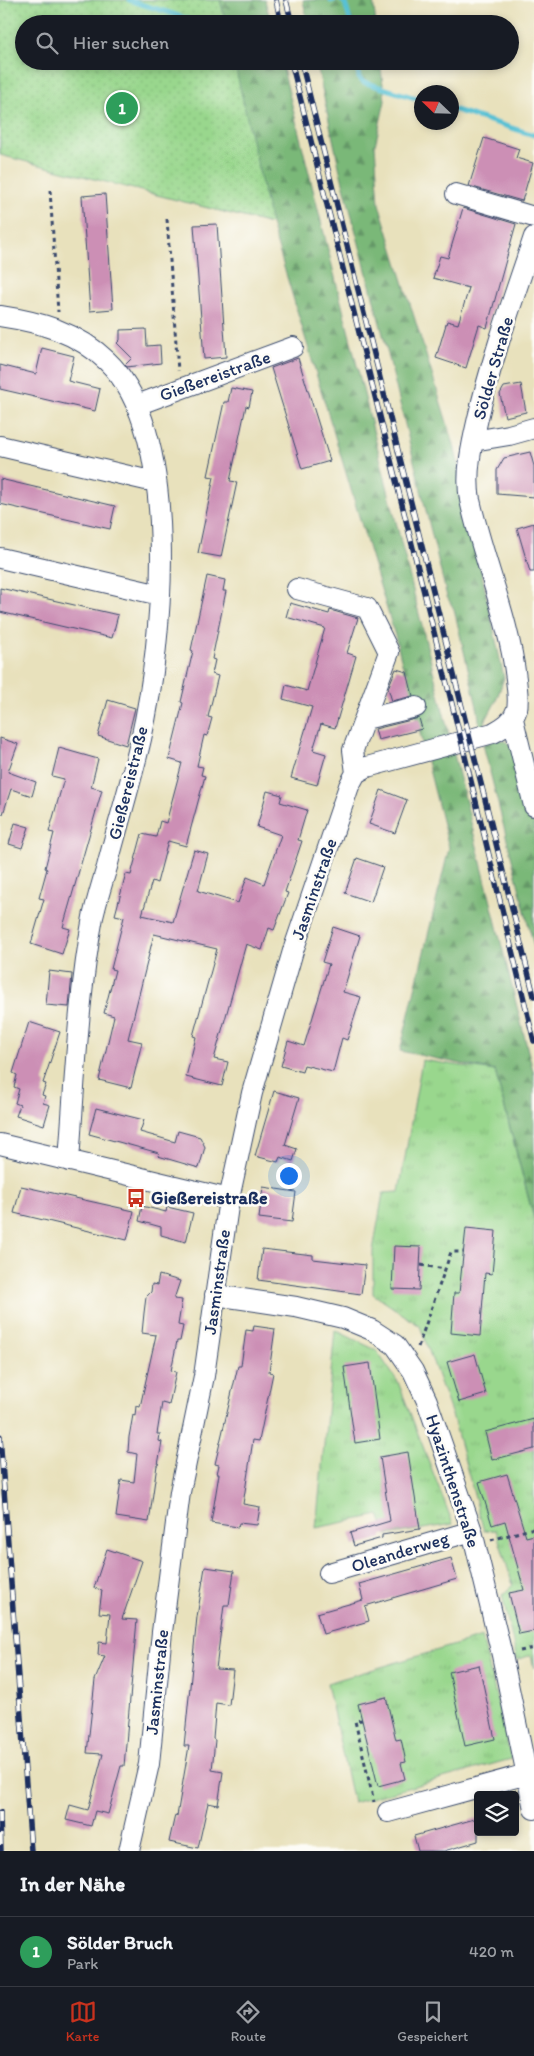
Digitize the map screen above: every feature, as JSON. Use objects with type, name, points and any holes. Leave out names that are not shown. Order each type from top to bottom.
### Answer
[{"type":"street","points":[[456,194],[534,217]]},
{"type":"street","name":"Sölder Straße","points":[[473,441],[489,375],[534,237]]},
{"type":"street","name":"Gießereistraße","points":[[0,316],[43,324],[73,336],[108,362],[128,388],[137,405],[149,441],[160,520],[160,596],[150,694],[141,739],[94,916],[79,1015],[69,1161]]},
{"type":"street","name":"Gießereistraße","points":[[137,405],[293,347]]},
{"type":"street","points":[[297,589],[367,608],[389,652],[353,750],[356,773],[376,764],[494,732],[504,727],[513,719],[517,708],[518,694],[515,666],[470,498],[468,472],[473,441],[509,435],[534,428]]},
{"type":"street","points":[[0,446],[146,480],[155,480]]},
{"type":"street","points":[[0,558],[160,596]]},
{"type":"street","points":[[365,719],[416,707]]},
{"type":"street","points":[[513,719],[534,806]]},
{"type":"street","name":"Jasminstraße","points":[[129,1851],[149,1764],[162,1632],[180,1492],[204,1376],[229,1199],[252,1093],[292,952],[349,786],[356,773]]},
{"type":"street","points":[[0,1144],[229,1199]]},
{"type":"street","name":"Hyazinthenstraße","points":[[215,1295],[296,1307],[343,1318],[372,1330],[395,1345],[411,1368],[426,1401],[473,1538],[528,1774],[534,1809]]},
{"type":"street","name":"Oleanderweg","points":[[329,1574],[473,1538]]},
{"type":"street","points":[[388,1812],[528,1774]]},
{"type":"path","points":[[50,190],[59,308],[54,329]]},
{"type":"path","points":[[167,220],[181,388]]},
{"type":"path","points":[[411,1368],[450,1252],[464,1252]]},
{"type":"path","points":[[421,1265],[445,1269]]},
{"type":"path","points":[[473,1538],[533,1528],[533,1535]]},
{"type":"path","points":[[362,1720],[355,1722],[375,1805],[388,1812]]},
{"type":"path","points":[[365,1761],[371,1760]]},
{"type":"green space","points":[[0,0],[265,0],[269,15],[15,15],[15,70],[283,70],[534,1075],[534,1219],[495,1071],[400,1051],[449,848],[396,639],[271,224],[0,154]]},
{"type":"green space","points":[[0,0],[220,0],[224,15],[15,15],[15,70],[236,70],[271,224],[0,155]]},
{"type":"green space","points":[[303,0],[373,0],[375,15],[306,15]]},
{"type":"green space","points":[[318,70],[381,70],[385,101],[375,145],[379,204],[454,445],[504,678],[496,701],[480,731],[478,711],[454,609],[447,597],[387,350],[340,171]]},
{"type":"green space","points":[[498,739],[505,741],[514,748],[534,822],[534,947],[483,744]]},
{"type":"green space","points":[[422,1060],[495,1071],[534,1219],[534,1668],[531,1655],[517,1660],[502,1595],[513,1585],[496,1530],[484,1531],[453,1418],[420,1326],[373,1294],[373,1251],[383,1193],[399,1192]]},
{"type":"green space","points":[[335,1330],[376,1350],[398,1382],[453,1524],[387,1535],[379,1515],[316,1528]]},
{"type":"green space","points":[[482,1637],[511,1759],[353,1803],[327,1683]]},
{"type":"building","points":[[484,138],[519,149],[516,158],[533,163],[522,201],[469,186]]},
{"type":"building","points":[[105,194],[113,309],[90,311],[82,196]]},
{"type":"building","points":[[463,208],[516,224],[487,328],[479,325],[466,368],[436,358],[447,321],[458,324],[469,288],[433,278],[440,256],[448,258]]},
{"type":"building","points":[[217,224],[226,357],[204,359],[194,225]]},
{"type":"building","points":[[146,329],[147,346],[160,345],[161,363],[126,367],[125,365],[132,358],[117,343],[120,340],[120,330]]},
{"type":"building","points":[[42,348],[74,356],[68,381],[100,389],[95,411],[0,389],[0,365],[36,374]]},
{"type":"building","points":[[298,358],[330,461],[302,469],[271,368]]},
{"type":"building","points":[[521,384],[526,412],[505,417],[500,394],[504,387]]},
{"type":"building","points":[[231,388],[252,392],[249,407],[246,406],[230,481],[237,482],[221,557],[198,553],[214,477],[208,476],[224,402],[228,402]]},
{"type":"building","points":[[530,452],[534,466],[534,497],[497,494],[497,470],[504,458]]},
{"type":"building","points":[[0,479],[115,506],[110,529],[0,504]]},
{"type":"building","points":[[534,523],[534,572],[530,572],[517,528]]},
{"type":"building","points":[[207,576],[225,580],[223,591],[226,591],[212,659],[215,660],[212,674],[218,676],[208,717],[212,718],[207,736],[204,735],[197,766],[203,767],[201,775],[205,776],[186,846],[168,841],[157,883],[152,881],[142,915],[173,922],[194,850],[208,854],[198,891],[238,903],[247,877],[264,884],[281,835],[257,827],[267,791],[282,795],[280,802],[307,810],[298,840],[302,841],[285,892],[288,893],[274,930],[269,928],[262,950],[246,944],[214,1059],[228,1062],[222,1086],[186,1077],[196,1037],[193,1036],[217,949],[154,934],[128,1039],[142,1042],[131,1088],[99,1080],[114,1016],[104,1013],[115,970],[111,969],[124,917],[115,915],[126,874],[131,875],[142,834],[156,837],[160,821],[166,823],[182,763],[169,759],[183,703],[181,702]]},
{"type":"building","points":[[0,588],[118,615],[112,638],[0,612]]},
{"type":"building","points":[[290,603],[329,614],[330,610],[358,618],[347,653],[356,656],[335,728],[321,724],[313,750],[326,754],[317,785],[291,778],[312,707],[283,699],[286,685],[307,691],[325,628],[286,617]]},
{"type":"building","points":[[396,669],[407,672],[413,696],[392,701],[388,688]]},
{"type":"building","points":[[108,700],[135,708],[126,745],[98,736]]},
{"type":"building","points":[[419,718],[422,729],[378,740],[375,729]]},
{"type":"building","points":[[0,738],[18,744],[8,772],[36,782],[32,796],[11,789],[3,814],[0,813]]},
{"type":"building","points":[[59,748],[98,759],[91,787],[102,790],[63,927],[70,929],[62,954],[31,944],[44,899],[39,898],[54,833],[49,832],[64,779],[52,776]]},
{"type":"building","points":[[381,790],[407,800],[395,833],[369,824]]},
{"type":"building","points":[[15,823],[29,827],[22,848],[9,844]]},
{"type":"building","points":[[357,858],[383,867],[371,902],[345,893]]},
{"type":"building","points":[[333,927],[360,936],[343,992],[361,997],[347,1040],[342,1038],[333,1072],[304,1065],[302,1072],[281,1066],[288,1041],[304,1046],[329,964],[322,962]]},
{"type":"building","points":[[49,971],[72,974],[69,1007],[46,1005]]},
{"type":"building","points":[[29,1022],[60,1032],[43,1083],[46,1084],[42,1095],[45,1096],[43,1103],[50,1105],[44,1125],[16,1116],[20,1105],[15,1103],[19,1089],[14,1087],[17,1075],[13,1073]]},
{"type":"building","points":[[274,1091],[299,1098],[285,1145],[297,1149],[293,1161],[280,1157],[278,1162],[255,1156]]},
{"type":"building","points":[[96,1108],[144,1120],[140,1132],[175,1142],[178,1131],[200,1137],[205,1147],[199,1168],[158,1156],[159,1153],[89,1134]]},
{"type":"building","points":[[21,1186],[134,1211],[127,1240],[14,1213]]},
{"type":"building","points":[[263,1187],[296,1192],[292,1222],[259,1218]]},
{"type":"building","points":[[142,1206],[166,1212],[167,1207],[193,1213],[186,1242],[161,1235],[161,1227],[139,1221]]},
{"type":"building","points":[[466,1228],[496,1231],[492,1274],[485,1273],[480,1336],[451,1333],[454,1293],[459,1293]]},
{"type":"building","points":[[394,1246],[421,1247],[419,1290],[392,1289]]},
{"type":"building","points":[[262,1249],[313,1255],[313,1259],[365,1265],[361,1294],[258,1280]]},
{"type":"building","points":[[159,1275],[180,1281],[174,1299],[182,1300],[178,1325],[183,1326],[180,1341],[177,1341],[171,1371],[176,1372],[169,1405],[162,1403],[157,1434],[160,1434],[159,1441],[162,1442],[149,1522],[116,1517],[121,1480],[134,1482],[137,1454],[128,1452],[129,1437],[136,1406],[140,1407],[156,1335],[142,1333],[146,1297],[151,1292],[152,1284],[157,1285]]},
{"type":"building","points":[[254,1326],[275,1329],[269,1372],[273,1373],[259,1441],[253,1440],[243,1504],[260,1507],[257,1525],[239,1523],[238,1527],[211,1523],[219,1474],[217,1474],[219,1465],[215,1464],[238,1366],[241,1366],[246,1330],[253,1331]]},
{"type":"building","points":[[475,1354],[486,1394],[459,1402],[447,1362]]},
{"type":"building","points":[[370,1363],[380,1439],[355,1443],[344,1367]]},
{"type":"building","points":[[534,1419],[534,1449],[492,1460],[485,1432]]},
{"type":"building","points":[[408,1452],[420,1529],[382,1535],[382,1538],[354,1546],[350,1533],[390,1521],[380,1457]]},
{"type":"building","points":[[507,1474],[526,1537],[534,1535],[534,1631],[519,1634],[509,1593],[524,1590],[505,1521],[492,1525],[479,1482]]},
{"type":"building","points":[[107,1549],[142,1561],[122,1619],[137,1620],[124,1766],[121,1766],[108,1814],[95,1811],[91,1826],[66,1820],[70,1805],[88,1810],[103,1754],[87,1753],[95,1680],[105,1656],[98,1655],[99,1642],[107,1643],[110,1614],[99,1613],[102,1590],[94,1588]]},
{"type":"building","points":[[451,1558],[457,1579],[365,1606],[369,1621],[323,1634],[317,1613],[363,1600],[359,1584]]},
{"type":"building","points":[[205,1567],[234,1571],[229,1605],[224,1605],[216,1669],[233,1670],[229,1705],[216,1703],[212,1770],[223,1772],[218,1805],[208,1803],[198,1848],[169,1842],[175,1815],[177,1816],[189,1746],[184,1746],[197,1617]]},
{"type":"building","points":[[479,1665],[495,1739],[465,1746],[449,1672]]},
{"type":"building","points":[[386,1697],[396,1740],[401,1739],[406,1762],[401,1763],[405,1779],[378,1786],[358,1704]]},
{"type":"building","points":[[474,1819],[474,1836],[478,1836],[478,1841],[444,1851],[418,1851],[414,1836]]},
{"type":"waterway","points":[[129,0],[178,15]]},
{"type":"waterway","points":[[341,0],[345,3],[348,15]]},
{"type":"waterway","points":[[358,70],[359,78],[363,82],[414,98]]},
{"type":"waterway","points":[[459,111],[534,135]]},
{"type":"railway","points":[[276,0],[279,15]]},
{"type":"railway","points":[[286,0],[290,15]]},
{"type":"railway","points":[[293,70],[463,748],[534,1041]]},
{"type":"railway","points":[[303,70],[534,996]]},
{"type":"railway","points":[[0,1436],[31,1851]]},
{"type":"railway","points":[[0,1812],[1,1851]]},
{"type":"place","name":"Sölder Bruch","points":[[122,108]]},
{"type":"place","name":"Gießereistraße","points":[[136,1198]]}]
